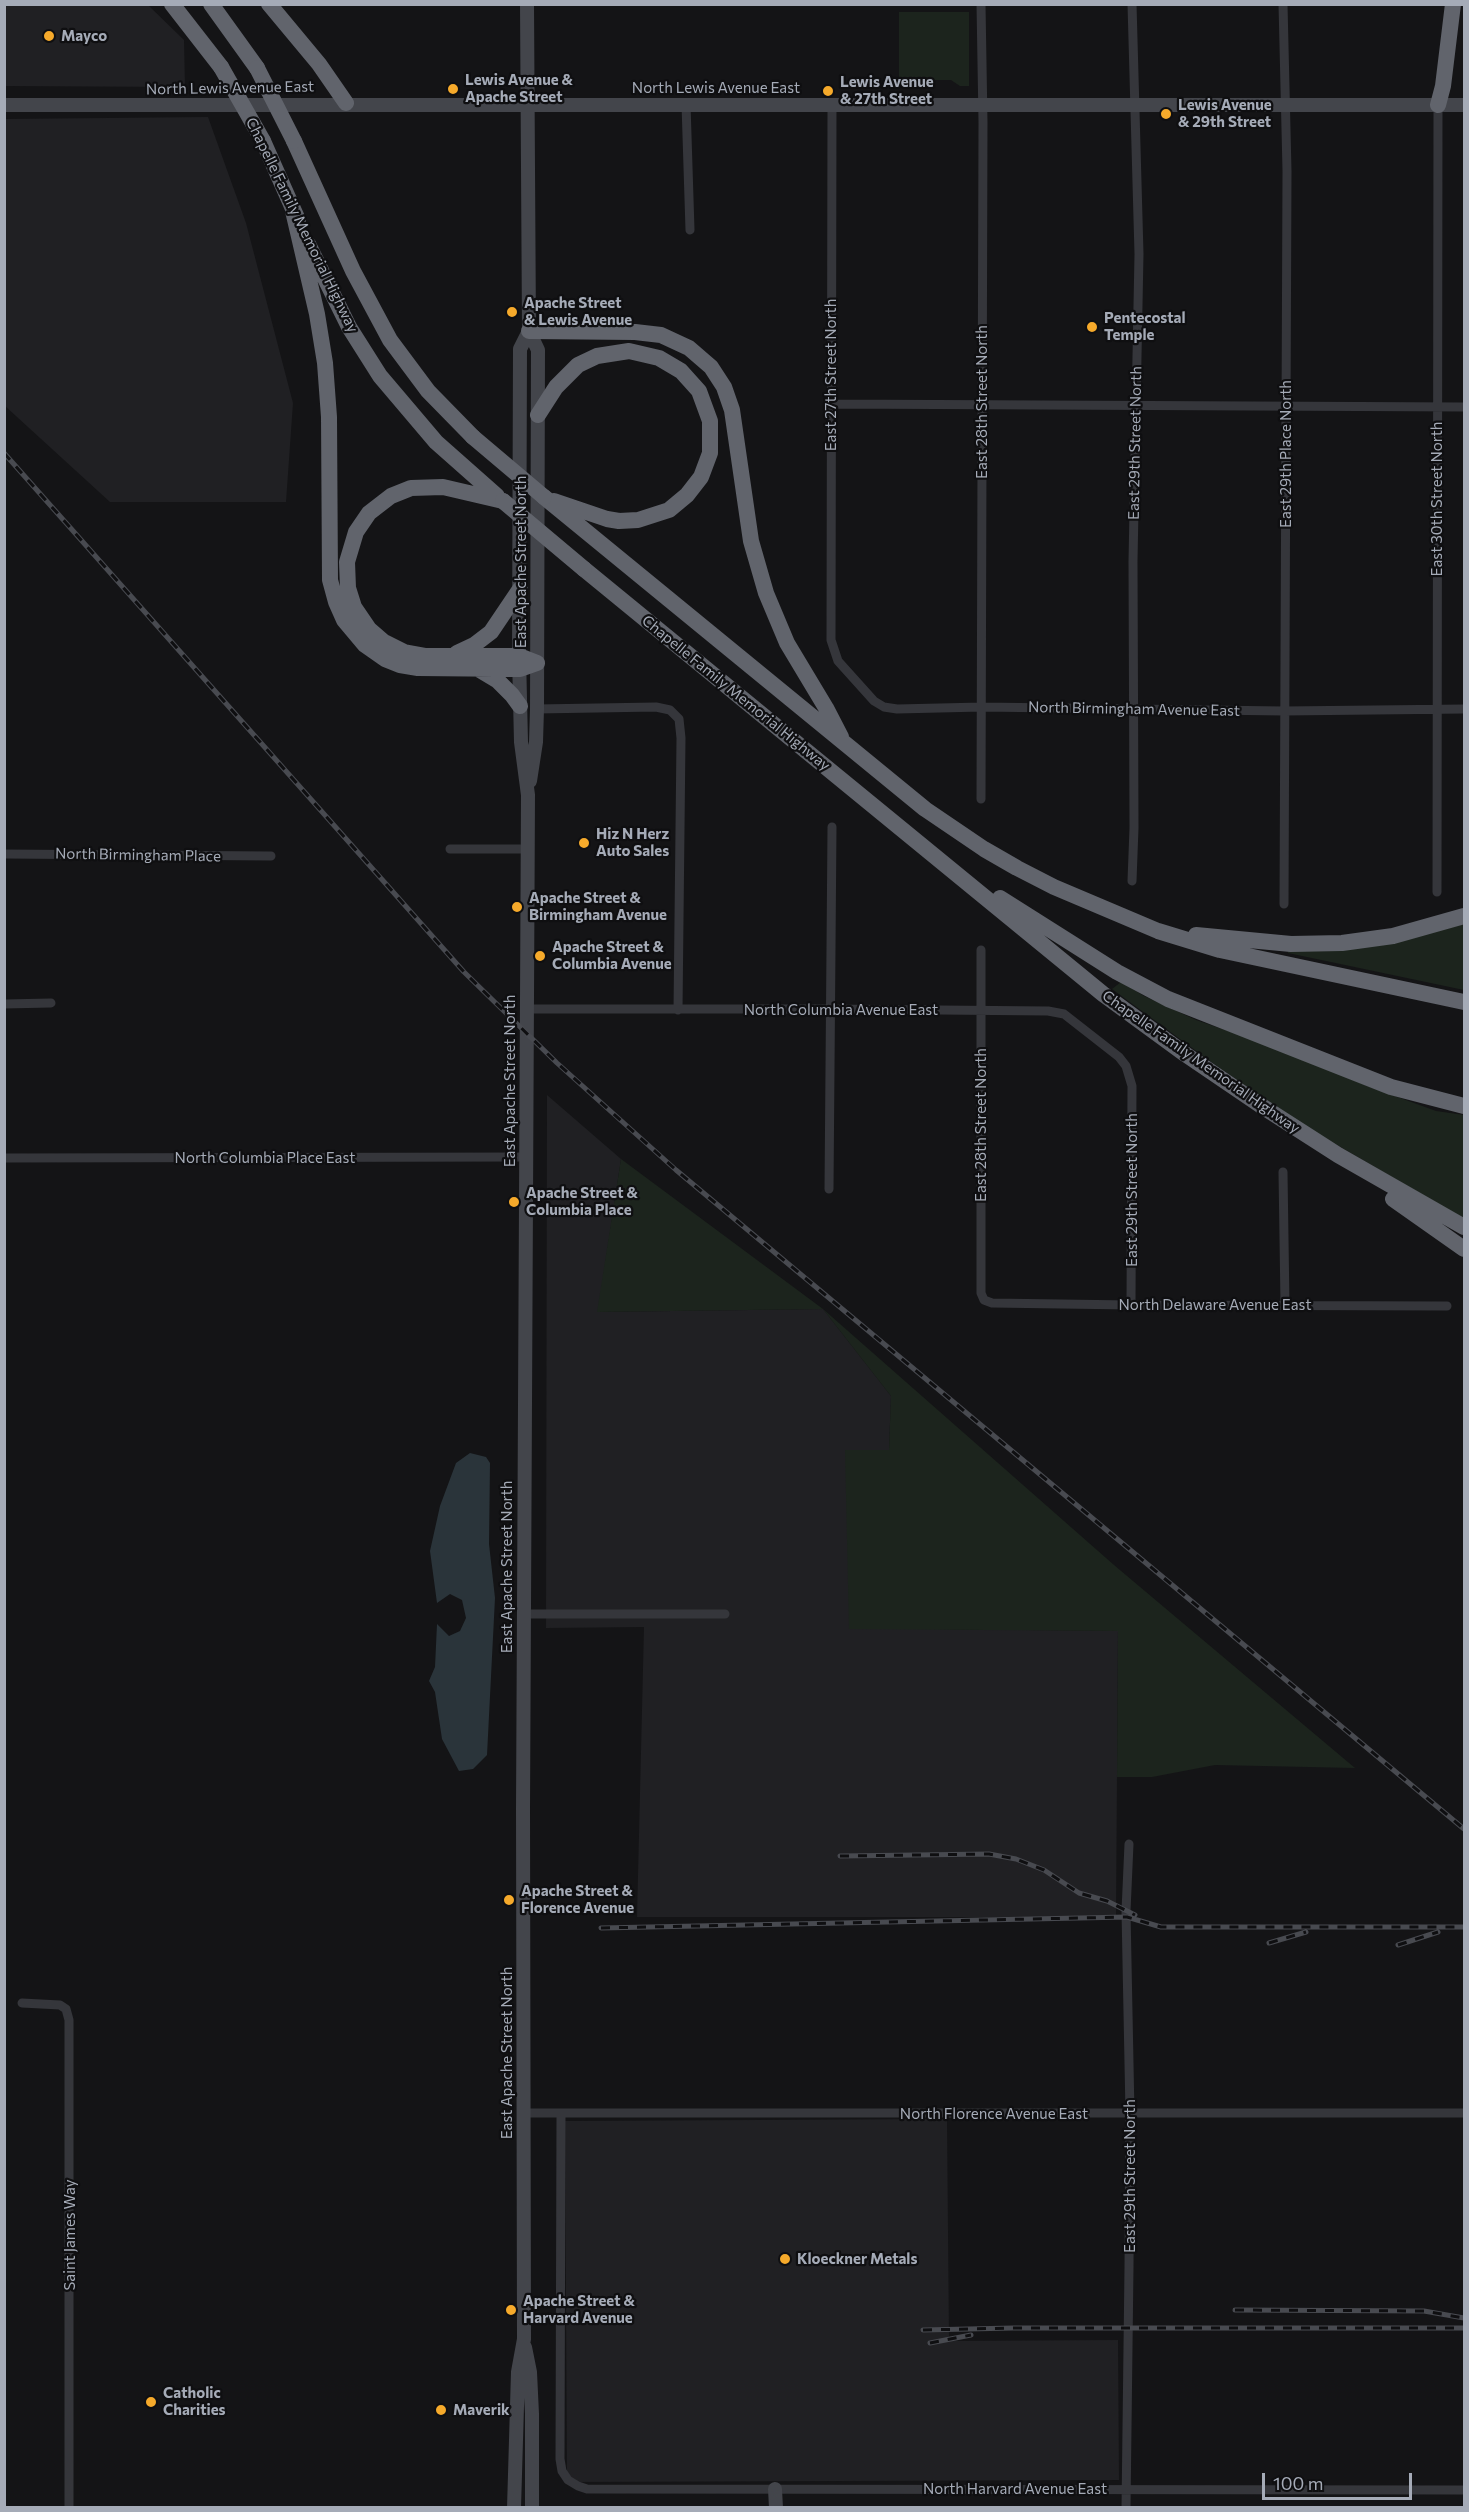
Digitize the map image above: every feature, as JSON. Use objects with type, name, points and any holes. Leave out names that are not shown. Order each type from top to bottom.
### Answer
[{"type":"highway","name":"Chapelle Family Memorial Highway","points":[[172,4],[221,67],[262,141],[335,301],[363,351],[418,424],[472,484],[502,501],[1103,994],[1260,1105],[1338,1155],[1464,1227]]},
{"type":"highway","name":"Chapelle Family Memorial Highway","points":[[211,4],[257,68],[294,141],[353,271],[390,340],[428,391],[473,437],[544,497],[584,520],[844,744],[925,809],[984,849],[1054,887],[1158,931],[1232,952],[1464,1003]]},
{"type":"highway","points":[[269,4],[319,64],[346,103]]},
{"type":"highway","points":[[1438,105],[1435,87],[1445,4]]},
{"type":"highway","points":[[1438,105],[1443,86],[1453,4]]},
{"type":"highway","points":[[293,211],[317,314],[327,380],[330,439],[329,566],[336,602],[344,621],[360,640],[392,662],[418,668],[477,668],[520,663]]},
{"type":"highway","points":[[529,331],[635,332],[661,335],[689,348],[711,367],[724,387],[732,410],[751,541],[766,593],[787,643],[826,708],[844,744]]},
{"type":"highway","points":[[538,415],[569,372],[587,360],[617,352],[640,352],[666,361],[687,376],[703,399],[710,421],[710,453],[701,477],[687,495],[669,510],[638,520],[584,520]]},
{"type":"highway","points":[[472,484],[422,487],[391,496],[374,508],[360,524],[350,546],[347,579],[354,607],[363,622],[376,636],[404,652],[426,656],[537,663]]},
{"type":"highway","points":[[450,656],[474,645],[491,632],[520,589]]},
{"type":"highway","points":[[477,668],[498,681],[520,706]]},
{"type":"highway","points":[[936,857],[1117,972],[1168,999],[1391,1087],[1464,1106]]},
{"type":"highway","points":[[1158,931],[1291,944],[1333,943],[1393,936],[1464,916]]},
{"type":"highway","points":[[1260,1105],[1464,1249]]},
{"type":"main road","name":"East Apache Street North","points":[[527,4],[529,331],[538,350],[537,708],[536,742],[528,795],[527,849],[524,1614],[524,2339],[530,2372],[532,2404],[532,2508]]},
{"type":"main road","name":"North Lewis Avenue East","points":[[4,105],[346,103],[1464,105]]},
{"type":"main road","name":"East Apache Street North","points":[[528,795],[522,753],[520,706],[520,349],[529,331]]},
{"type":"main road","name":"East Apache Street North","points":[[514,2508],[518,2372],[524,2339]]},
{"type":"main road","points":[[775,2489],[776,2508]]},
{"type":"street","name":"East 28th Street North","points":[[981,4],[981,799]]},
{"type":"street","name":"East 29th Street North","points":[[1132,4],[1139,254],[1132,881]]},
{"type":"street","name":"East 29th Place North","points":[[1283,4],[1287,406],[1284,904]]},
{"type":"street","name":"East 27th Street North","points":[[832,104],[832,647]]},
{"type":"street","points":[[686,105],[690,230]]},
{"type":"street","name":"East 30th Street North","points":[[1437,892],[1438,105]]},
{"type":"street","points":[[831,404],[1464,407]]},
{"type":"street","name":"North Birmingham Avenue East","points":[[832,647],[838,661],[874,701],[884,707],[897,709],[982,707],[1284,711],[1464,709]]},
{"type":"street","points":[[537,708],[656,707],[670,710],[679,719],[681,738],[678,1010]]},
{"type":"street","points":[[829,1189],[832,827]]},
{"type":"street","points":[[450,849],[527,849]]},
{"type":"street","name":"North Birmingham Place","points":[[4,854],[271,856]]},
{"type":"street","name":"East 28th Street North","points":[[981,950],[981,1293],[984,1300]]},
{"type":"street","points":[[4,1004],[51,1003]]},
{"type":"street","name":"North Columbia Avenue East","points":[[527,1009],[1048,1011],[1064,1014],[1119,1057],[1130,1074]]},
{"type":"street","name":"East 29th Street North","points":[[1130,1074],[1132,1086],[1131,1305]]},
{"type":"street","name":"North Columbia Place East","points":[[4,1158],[526,1157]]},
{"type":"street","points":[[1283,1172],[1285,1305]]},
{"type":"street","name":"North Delaware Avenue East","points":[[984,1300],[992,1303],[1131,1305],[1447,1306]]},
{"type":"street","points":[[524,1614],[725,1614]]},
{"type":"street","name":"East 29th Street North","points":[[1126,2508],[1128,2489],[1130,2114],[1126,1911],[1129,1844]]},
{"type":"street","name":"Saint James Way","points":[[22,2003],[60,2005],[66,2009],[69,2020],[69,2508]]},
{"type":"street","name":"North Florence Avenue East","points":[[524,2113],[1464,2113]]},
{"type":"street","name":"North Harvard Avenue East","points":[[561,2113],[560,2459],[562,2471],[568,2480],[587,2489],[1464,2490]]},
{"type":"shaded area","points":[[5,4],[148,5],[184,40],[185,87],[5,86]]},
{"type":"shaded area","points":[[899,12],[969,12],[969,86],[960,86],[951,80],[899,80]]},
{"type":"shaded area","points":[[208,117],[246,223],[293,403],[286,502],[110,502],[5,406],[5,119]]},
{"type":"shaded area","points":[[1464,922],[1464,990],[1288,953],[1288,949]]},
{"type":"shaded area","points":[[1121,982],[1144,996],[1196,1020],[1263,1043],[1370,1087],[1436,1111],[1464,1115],[1464,1219],[1303,1125],[1214,1064],[1112,989]]},
{"type":"shaded area","points":[[547,1095],[621,1159],[598,1312],[823,1309],[891,1396],[889,1450],[846,1450],[850,1628],[1118,1631],[1116,1917],[637,1917],[644,1627],[546,1628]]},
{"type":"shaded area","points":[[621,1159],[823,1309],[597,1312]]},
{"type":"shaded area","points":[[823,1309],[1114,1565],[1355,1768],[1215,1765],[1152,1777],[1117,1777],[1118,1631],[849,1629],[845,1450],[889,1450],[891,1396]]},
{"type":"shaded area","points":[[470,1453],[486,1457],[490,1463],[489,1544],[495,1598],[487,1755],[473,1769],[459,1771],[442,1739],[435,1692],[429,1681],[435,1667],[437,1624],[449,1636],[460,1631],[466,1618],[462,1600],[450,1594],[437,1603],[430,1551],[440,1506],[456,1463]]},
{"type":"shaded area","points":[[947,2119],[949,2341],[1118,2340],[1119,2480],[567,2482],[565,2121]]},
{"type":"railway","points":[[4,453],[464,972],[557,1063],[676,1170],[1464,1829]]},
{"type":"railway","points":[[840,1856],[989,1854],[1016,1859],[1044,1870],[1079,1893],[1107,1901],[1135,1915]]},
{"type":"railway","points":[[601,1928],[1127,1917],[1161,1927],[1464,1927]]},
{"type":"railway","points":[[1269,1943],[1306,1932]]},
{"type":"railway","points":[[1398,1945],[1438,1932]]},
{"type":"railway","points":[[1235,2310],[1424,2311],[1464,2318]]},
{"type":"railway","points":[[923,2330],[1464,2328]]},
{"type":"railway","points":[[930,2343],[971,2335]]},
{"type":"place","name":"Mayco","points":[[49,36]]},
{"type":"place","name":"Lewis Avenue & Apache Street","points":[[453,89]]},
{"type":"place","name":"Lewis Avenue & 27th Street","points":[[828,91]]},
{"type":"place","name":"Lewis Avenue & 29th Street","points":[[1166,114]]},
{"type":"place","name":"Apache Street & Lewis Avenue","points":[[512,312]]},
{"type":"place","name":"Pentecostal Temple","points":[[1092,327]]},
{"type":"place","name":"Hiz N Herz Auto Sales","points":[[584,843]]},
{"type":"place","name":"Apache Street & Birmingham Avenue","points":[[517,907]]},
{"type":"place","name":"Apache Street & Columbia Avenue","points":[[540,956]]},
{"type":"place","name":"Apache Street & Columbia Place","points":[[514,1202]]},
{"type":"place","name":"Apache Street & Florence Avenue","points":[[509,1900]]},
{"type":"place","name":"Kloeckner Metals","points":[[785,2259]]},
{"type":"place","name":"Apache Street & Harvard Avenue","points":[[511,2310]]},
{"type":"place","name":"Catholic Charities","points":[[151,2402]]},
{"type":"place","name":"Maverik","points":[[441,2410]]}]
